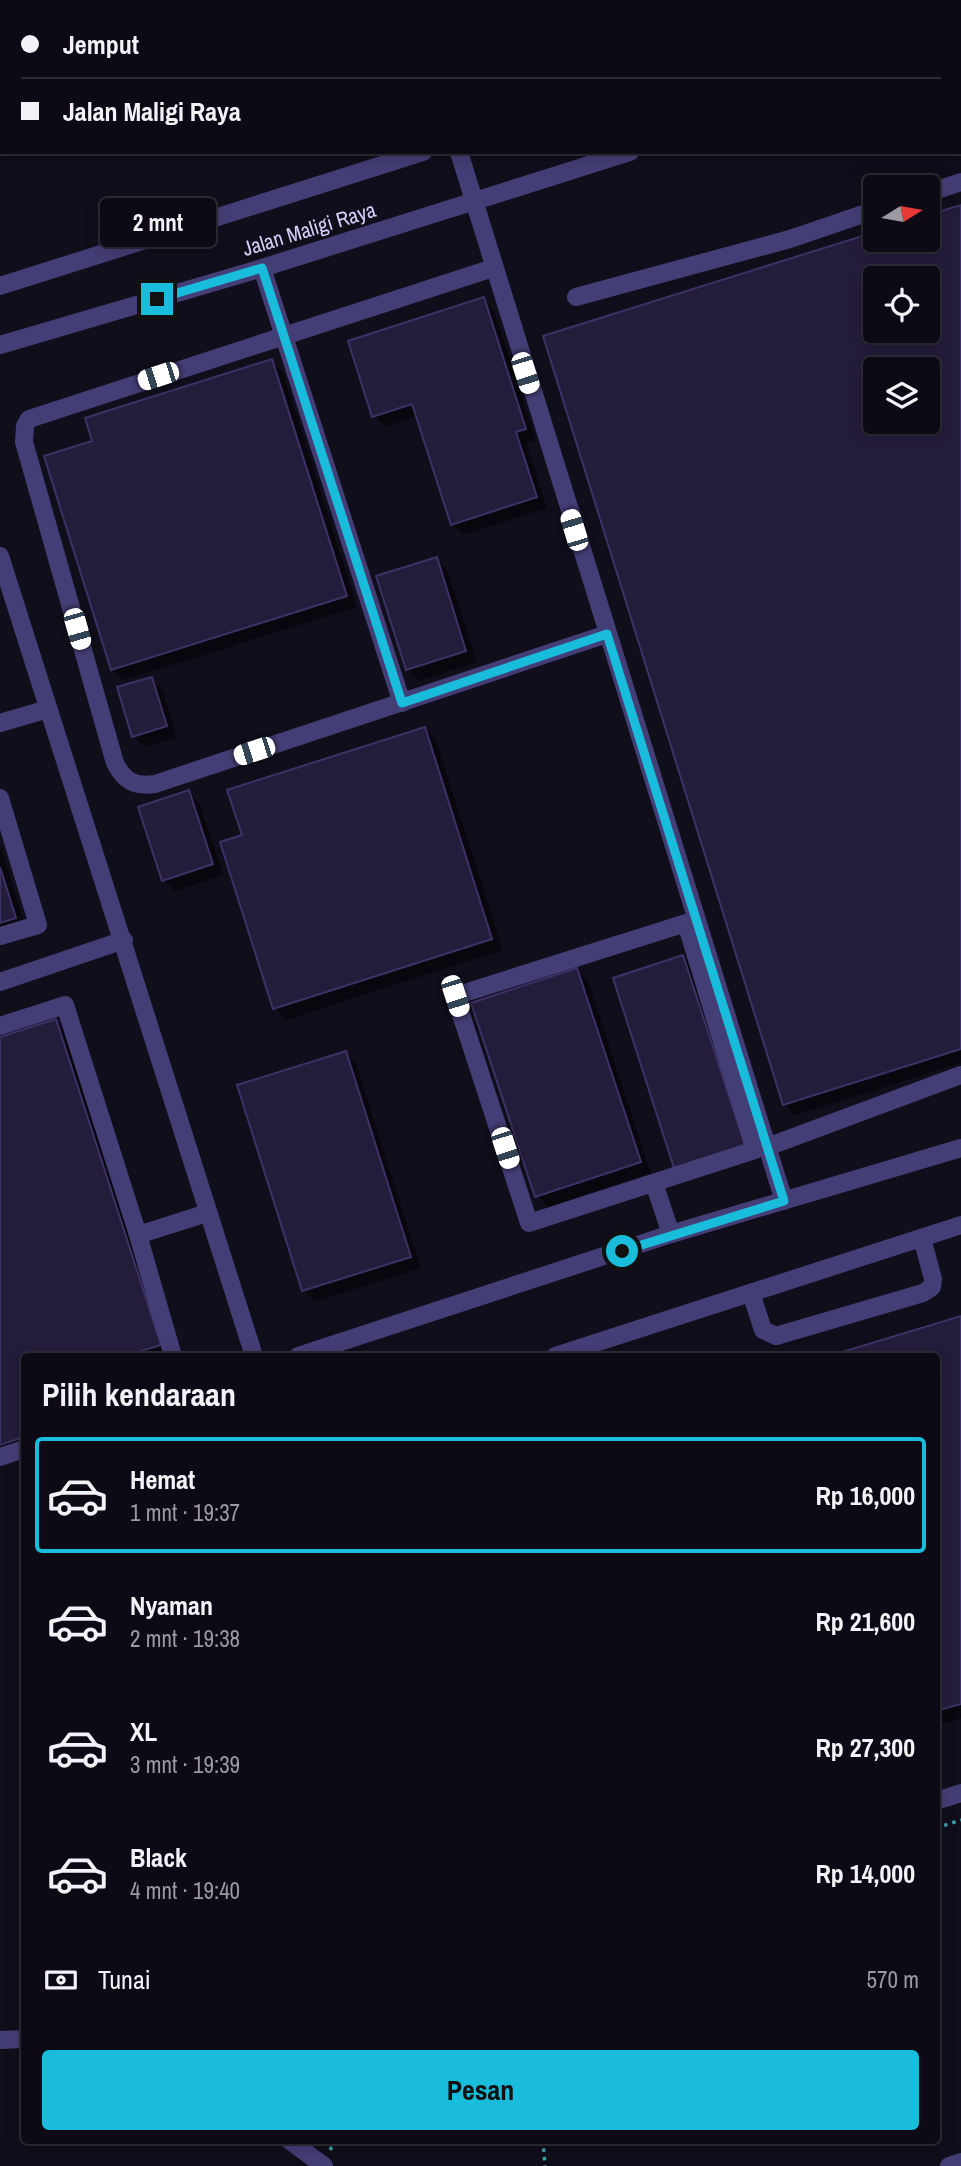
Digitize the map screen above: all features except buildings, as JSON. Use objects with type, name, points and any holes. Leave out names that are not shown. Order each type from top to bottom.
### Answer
[{"type":"street","name":"Jalan Maligi Raya","points":[[0,286],[417,154]]},
{"type":"street","points":[[460,154],[784,1201]]},
{"type":"street","name":"Jalan Maligi Raya","points":[[0,345],[262,268],[624,154]]},
{"type":"street","points":[[940,189],[961,182]]},
{"type":"street","points":[[576,297],[790,239],[863,214]]},
{"type":"street","points":[[262,268],[282,337],[402,703]]},
{"type":"street","points":[[493,268],[34,416],[25,426],[24,442],[115,762],[121,774],[135,784],[155,784],[607,634]]},
{"type":"street","points":[[0,556],[253,1353]]},
{"type":"street","points":[[0,723],[48,709]]},
{"type":"street","points":[[0,798],[38,925],[0,936]]},
{"type":"street","points":[[686,923],[755,1150],[654,1183],[529,1223],[455,996],[686,923]]},
{"type":"street","points":[[0,982],[124,940]]},
{"type":"street","points":[[0,1027],[65,1005],[172,1353]]},
{"type":"street","points":[[767,1147],[961,1075]]},
{"type":"street","points":[[307,1353],[671,1234],[961,1148]]},
{"type":"street","points":[[654,1183],[671,1234]]},
{"type":"street","points":[[138,1235],[207,1213]]},
{"type":"street","points":[[564,1353],[961,1225]]},
{"type":"street","points":[[751,1293],[764,1330],[776,1336],[923,1293],[932,1287],[933,1279],[922,1238]]},
{"type":"street","points":[[0,1457],[21,1450]]},
{"type":"street","points":[[940,1800],[961,1793]]},
{"type":"street","points":[[0,2040],[21,2039]]},
{"type":"street","points":[[294,2144],[324,2166]]},
{"type":"street","points":[[949,2166],[961,2162]]},
{"type":"path","points":[[940,1827],[961,1820]]},
{"type":"path","points":[[543,2144],[545,2166]]},
{"type":"route","points":[[157,299],[262,268],[282,337],[402,703],[607,634],[784,1201],[622,1251]]}]
